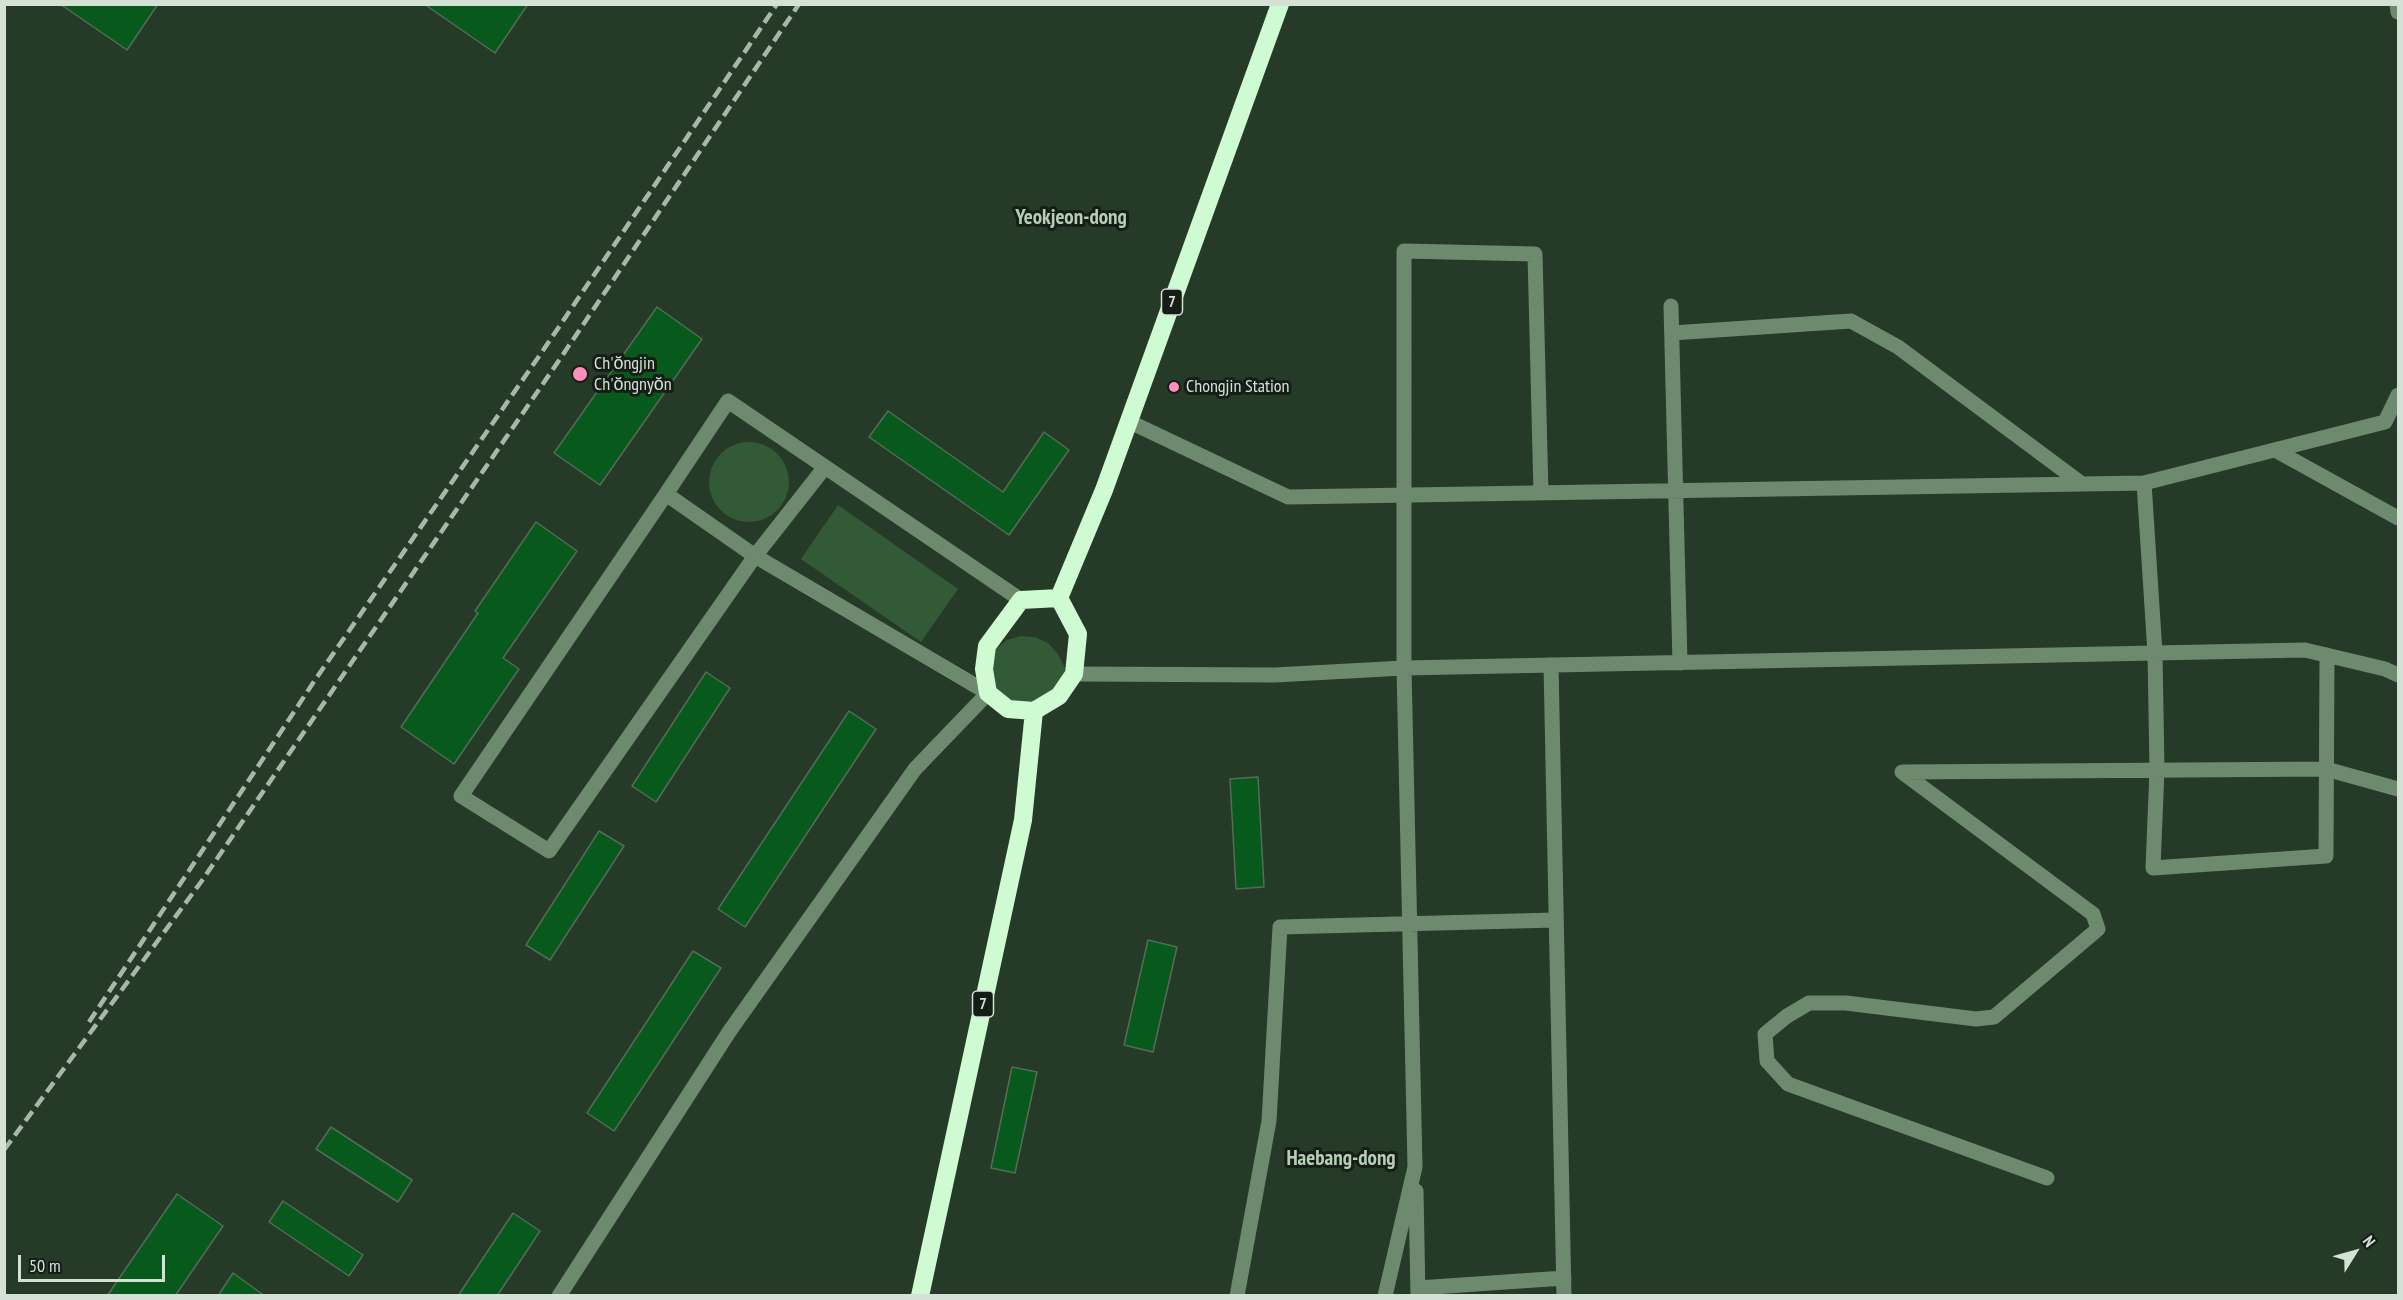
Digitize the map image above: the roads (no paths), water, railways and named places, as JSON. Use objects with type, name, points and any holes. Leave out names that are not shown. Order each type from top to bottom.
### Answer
[{"type":"highway","name":"7","points":[[1059,598],[1104,490],[1280,4]]},
{"type":"highway","points":[[1059,598],[1078,634],[1074,674],[1059,696],[1034,711],[1008,709],[988,693],[984,669],[987,646],[1021,600],[1059,598]]},
{"type":"highway","name":"7","points":[[920,1296],[1023,820],[1034,711]]},
{"type":"street","points":[[2397,4],[2398,12]]},
{"type":"street","points":[[1541,493],[1535,254],[1404,251],[1404,668],[1418,1292],[1564,1278]]},
{"type":"street","points":[[1671,306],[1680,663]]},
{"type":"street","points":[[1671,333],[1851,321],[1898,347],[2082,484]]},
{"type":"street","points":[[2385,422],[2398,395]]},
{"type":"street","points":[[825,467],[755,556],[549,851],[461,796],[728,401],[1021,600]]},
{"type":"street","points":[[1128,421],[1288,497],[2144,483],[2385,422],[2398,414]]},
{"type":"street","points":[[2275,450],[2398,518]]},
{"type":"street","points":[[2144,483],[2155,653],[2157,770],[2153,868],[2326,856],[2327,655]]},
{"type":"street","points":[[559,1296],[729,1032],[915,769],[988,693],[755,556],[666,494]]},
{"type":"street","points":[[1074,674],[1275,675],[1404,668],[2305,650],[2385,669],[2398,675]]},
{"type":"street","points":[[1551,665],[1564,1296]]},
{"type":"street","points":[[2047,1178],[1788,1084],[1767,1061],[1765,1034],[1787,1016],[1809,1003],[1846,1003],[1976,1020],[1994,1017],[2098,929],[2093,914],[1902,772],[2326,769],[2398,789]]},
{"type":"street","points":[[1237,1296],[1269,1121],[1280,927],[1557,920]]},
{"type":"street","points":[[1385,1296],[1415,1167]]},
{"type":"railway","points":[[89,1022],[315,680],[544,349],[777,4]]},
{"type":"railway","points":[[4,1150],[201,882],[562,356],[799,4]]},
{"type":"place","name":"Ch'ŏngjin Ch'ŏngnyŏn","points":[[580,374]]},
{"type":"place","name":"Chongjin Station","points":[[1174,387]]},
{"type":"district","name":"Yeokjeon-dong","points":[[1071,218]]},
{"type":"district","name":"Haebang-dong","points":[[1341,1159]]}]
